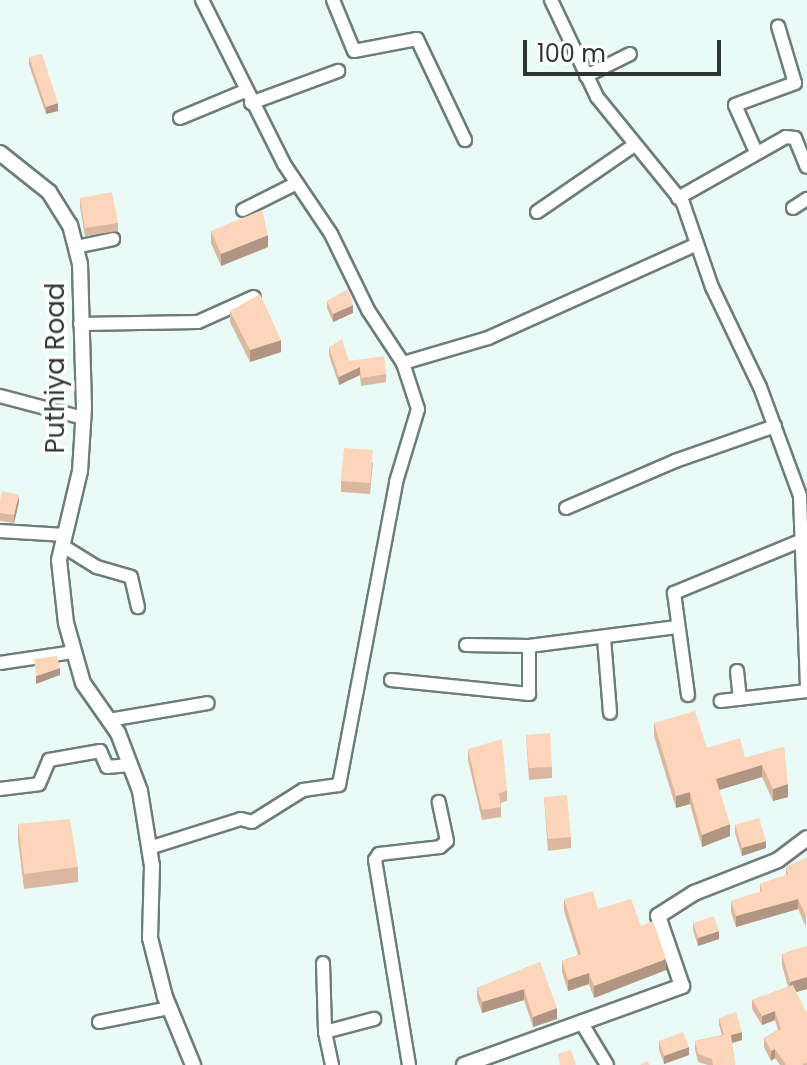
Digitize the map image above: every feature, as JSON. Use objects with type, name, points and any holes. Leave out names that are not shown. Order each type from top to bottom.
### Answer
[{"type":"street","points":[[149,848],[241,819],[252,822],[303,790],[339,785],[396,482],[418,409],[403,363],[251,103],[202,0]]},
{"type":"street","points":[[333,0],[354,51],[417,39],[465,140]]},
{"type":"street","points":[[551,0],[586,76],[633,146],[678,198],[775,426],[800,496],[807,691],[721,701]]},
{"type":"street","points":[[756,152],[735,105],[795,83],[778,26]]},
{"type":"street","points":[[586,76],[630,54]]},
{"type":"street","points":[[251,103],[338,71]]},
{"type":"street","points":[[180,118],[245,91]]},
{"type":"street","points":[[678,198],[786,137],[795,138],[807,167]]},
{"type":"street","points":[[537,212],[633,146]]},
{"type":"street","name":"Puthiya Road","points":[[0,153],[49,192],[70,225],[76,247],[83,418],[80,471],[64,540],[66,623],[83,683],[109,720],[130,765],[149,848],[150,938],[169,1008],[193,1065]]},
{"type":"street","points":[[243,210],[297,183]]},
{"type":"street","points":[[793,208],[807,199]]},
{"type":"street","points":[[76,247],[113,239]]},
{"type":"street","points":[[403,363],[488,338],[697,244]]},
{"type":"street","points":[[80,324],[198,322],[254,297]]},
{"type":"street","points":[[0,396],[83,418]]},
{"type":"street","points":[[566,508],[675,461],[775,426]]},
{"type":"street","points":[[0,531],[64,540],[97,567],[131,577],[138,607]]},
{"type":"street","points":[[688,695],[674,593],[803,539]]},
{"type":"street","points":[[466,645],[529,646],[677,627]]},
{"type":"street","points":[[604,638],[610,713]]},
{"type":"street","points":[[391,680],[529,694],[529,646]]},
{"type":"street","points":[[0,663],[74,652]]},
{"type":"street","points":[[737,671],[740,699]]},
{"type":"street","points":[[109,720],[208,703]]},
{"type":"street","points":[[1,784],[39,784],[49,760],[100,751],[107,767],[130,765]]},
{"type":"street","points":[[409,1065],[375,860],[379,854],[440,847],[447,841],[439,802]]},
{"type":"street","points":[[464,1065],[682,986],[658,916],[694,893],[778,860],[807,838]]},
{"type":"street","points":[[323,963],[325,1032],[332,1065]]},
{"type":"street","points":[[99,1022],[169,1008]]},
{"type":"street","points":[[325,1032],[374,1019]]},
{"type":"street","points":[[581,1022],[607,1065]]},
{"type":"building","points":[[42,54],[58,103],[46,107],[29,57]]},
{"type":"building","points":[[112,192],[118,223],[85,228],[80,198]]},
{"type":"building","points":[[262,210],[268,235],[221,254],[211,231]]},
{"type":"building","points":[[348,289],[353,305],[333,314],[327,301]]},
{"type":"building","points":[[260,294],[281,340],[250,350],[230,311]]},
{"type":"building","points":[[342,339],[349,361],[384,356],[386,374],[361,378],[360,367],[339,377],[329,347]]},
{"type":"building","points":[[344,448],[373,450],[370,483],[341,481]]},
{"type":"building","points":[[2,491],[19,495],[14,515],[0,513]]},
{"type":"building","points":[[57,656],[60,668],[36,676],[34,659]]},
{"type":"building","points":[[695,711],[707,748],[740,738],[745,758],[784,747],[788,784],[773,789],[762,765],[716,779],[730,824],[702,835],[690,792],[676,796],[654,723]]},
{"type":"building","points":[[550,733],[552,767],[529,768],[526,735]]},
{"type":"building","points":[[502,739],[507,791],[499,793],[501,807],[482,810],[468,749]]},
{"type":"building","points":[[567,795],[571,837],[548,839],[544,797]]},
{"type":"building","points":[[759,818],[766,841],[742,848],[735,825]]},
{"type":"building","points":[[70,819],[78,867],[24,874],[18,824]]},
{"type":"building","points":[[807,858],[807,916],[798,899],[736,916],[731,901],[762,891],[760,884],[788,874],[786,867]]},
{"type":"building","points":[[593,891],[598,909],[631,899],[641,926],[653,921],[666,959],[594,986],[589,973],[568,980],[562,961],[581,954],[564,899]]},
{"type":"building","points":[[714,916],[719,931],[698,938],[693,923]]},
{"type":"building","points":[[807,946],[807,977],[790,982],[782,954]]},
{"type":"building","points":[[540,962],[557,1008],[533,1017],[524,989],[482,1002],[477,988]]},
{"type":"building","points":[[793,985],[807,1014],[807,1062],[802,1065],[786,1065],[775,1049],[771,1051],[764,1038],[781,1029],[775,1011],[762,1016],[752,1000]]},
{"type":"building","points":[[736,1012],[742,1032],[731,1035],[735,1065],[713,1065],[712,1059],[698,1054],[695,1041],[724,1035],[719,1018]]},
{"type":"building","points":[[683,1032],[689,1047],[664,1056],[659,1041]]},
{"type":"building","points":[[571,1050],[576,1065],[560,1065],[558,1054]]}]
